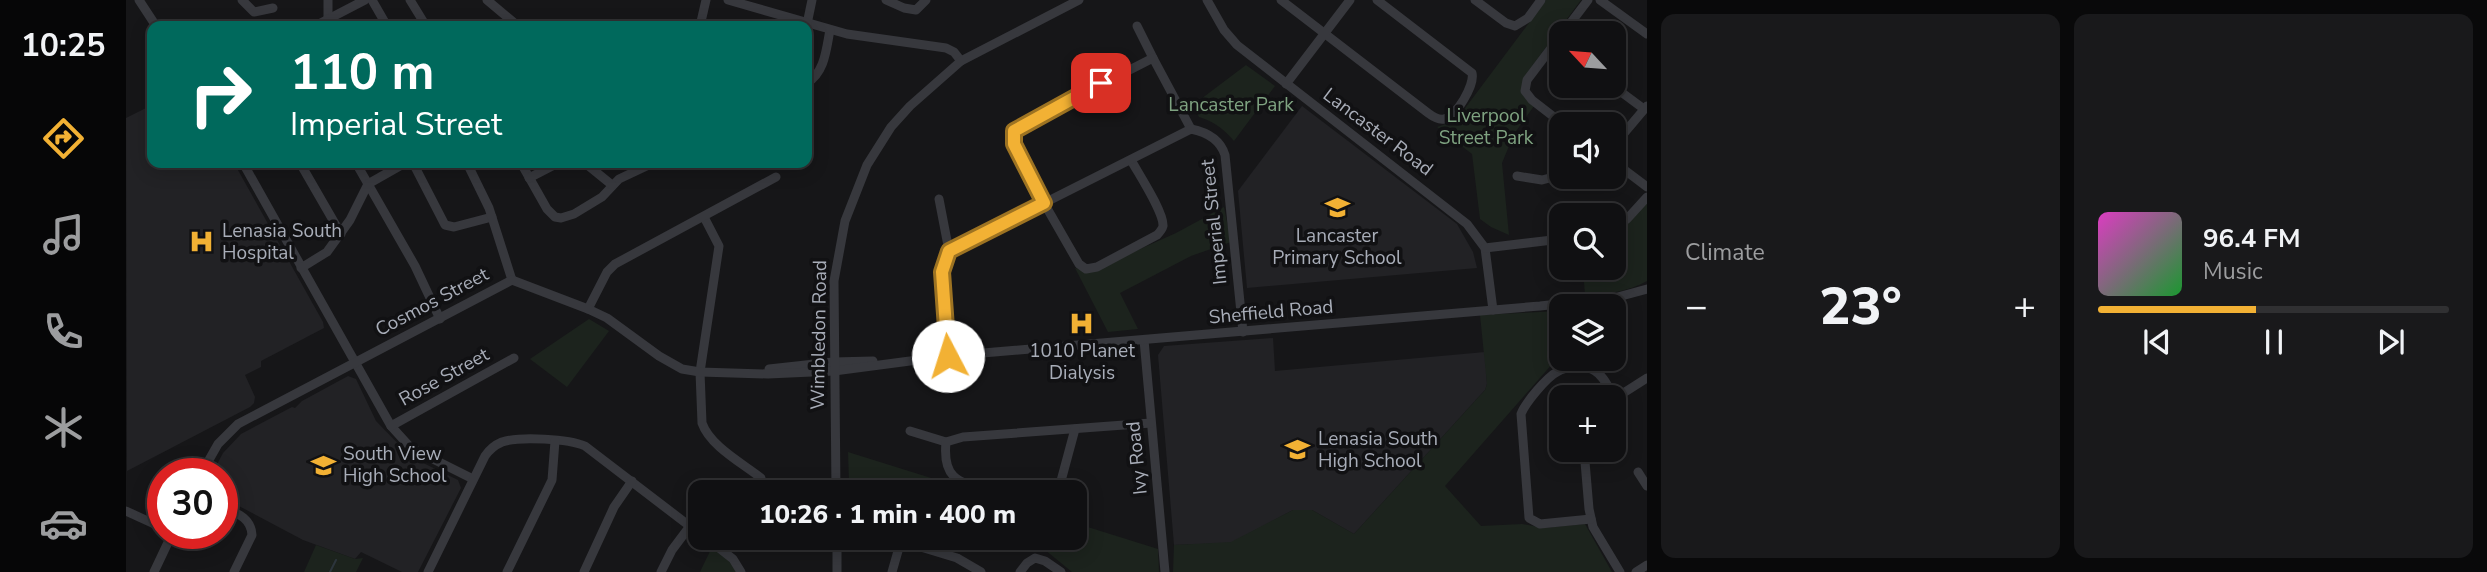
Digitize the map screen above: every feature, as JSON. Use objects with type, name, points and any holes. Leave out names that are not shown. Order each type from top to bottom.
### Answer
[{"type":"street","points":[[139,0],[153,21]]},
{"type":"street","points":[[242,0],[254,12],[274,8]]},
{"type":"street","points":[[328,0],[331,21]]},
{"type":"street","points":[[333,21],[365,0]]},
{"type":"street","points":[[372,0],[384,21]]},
{"type":"street","points":[[410,0],[423,21]]},
{"type":"street","points":[[487,0],[512,21]]},
{"type":"street","points":[[701,21],[706,0]]},
{"type":"street","points":[[728,0],[797,21]]},
{"type":"street","points":[[762,10],[765,0]]},
{"type":"street","points":[[808,21],[812,0]]},
{"type":"street","points":[[886,0],[904,8],[916,9],[926,0]]},
{"type":"street","name":"Wimbledon Road","points":[[836,480],[833,367],[835,264],[845,221],[860,179],[878,146],[898,118],[924,91],[961,61],[1079,0]]},
{"type":"street","name":"Lancaster Road","points":[[1207,0],[1229,38],[1455,213],[1485,248]]},
{"type":"street","points":[[1281,0],[1428,113],[1441,119],[1448,117],[1470,90],[1472,73],[1377,0]]},
{"type":"street","points":[[1286,84],[1350,0]]},
{"type":"street","points":[[1475,0],[1515,26],[1528,19],[1541,0]]},
{"type":"street","points":[[1573,21],[1588,0]]},
{"type":"street","points":[[1600,0],[1647,34]]},
{"type":"street","points":[[812,25],[878,40],[946,48],[954,52],[961,61]]},
{"type":"street","points":[[949,251],[1191,129],[1137,26]]},
{"type":"street","points":[[812,77],[820,69],[831,30]]},
{"type":"street","points":[[1549,53],[1527,80],[1525,91],[1549,113]]},
{"type":"street","points":[[1131,160],[1160,213],[1163,225],[1161,230],[1157,235],[1097,267],[1086,269],[1079,264],[1044,203],[1014,144],[1014,131],[1153,58]]},
{"type":"street","points":[[1626,94],[1646,107],[1626,131]]},
{"type":"street","name":"Imperial Street","points":[[1191,129],[1204,132],[1216,140],[1225,155],[1243,332]]},
{"type":"street","points":[[249,168],[301,268],[391,426],[411,448],[473,479]]},
{"type":"street","points":[[303,168],[341,234]]},
{"type":"street","points":[[359,168],[415,266],[440,319]]},
{"type":"street","points":[[301,268],[327,252],[341,234],[368,184],[396,168]]},
{"type":"street","points":[[416,168],[445,225],[454,228],[492,217]]},
{"type":"street","points":[[469,168],[492,217],[512,280]]},
{"type":"street","points":[[524,168],[547,209],[555,217],[561,218],[574,214],[602,197],[625,175],[641,168]]},
{"type":"street","points":[[529,177],[548,168]]},
{"type":"street","points":[[591,168],[612,185]]},
{"type":"street","points":[[1626,171],[1647,187]]},
{"type":"street","points":[[1517,176],[1531,180],[1549,178]]},
{"type":"street","points":[[588,309],[610,267],[775,177]]},
{"type":"street","points":[[1626,220],[1647,197]]},
{"type":"street","points":[[939,199],[949,251],[942,272],[948,356]]},
{"type":"street","points":[[704,217],[719,246],[700,372],[702,423],[712,439],[761,478]]},
{"type":"street","points":[[1493,310],[1485,248],[1549,240]]},
{"type":"street","name":"Cosmos Street","points":[[210,458],[218,444],[238,424],[512,280],[607,318],[675,367],[700,372],[768,374],[833,367]]},
{"type":"street","name":"Sheffield Road","points":[[833,367],[1493,310],[1614,298],[1647,289]]},
{"type":"street","name":"Ivy Road","points":[[1144,340],[1166,572]]},
{"type":"street","name":"Rose Street","points":[[391,426],[514,358]]},
{"type":"street","points":[[1591,519],[1540,524],[1529,518],[1521,414],[1553,375],[1567,368],[1584,368],[1596,372],[1605,385]]},
{"type":"street","points":[[1626,391],[1647,378]]},
{"type":"street","points":[[910,430],[947,442],[963,437],[1151,422]]},
{"type":"street","points":[[1061,480],[1075,429]]},
{"type":"street","points":[[428,572],[485,456],[500,443],[521,440],[555,441],[586,446],[688,524]]},
{"type":"street","points":[[508,572],[552,480],[555,441]]},
{"type":"street","points":[[947,442],[947,469],[958,480]]},
{"type":"street","points":[[1585,462],[1591,519],[1620,572]]},
{"type":"street","points":[[1638,472],[1647,486]]},
{"type":"street","points":[[584,572],[614,507],[632,481]]},
{"type":"street","points":[[126,511],[147,521]]},
{"type":"street","points":[[234,572],[252,534],[244,517],[238,514]]},
{"type":"street","points":[[661,572],[688,529]]},
{"type":"street","points":[[154,572],[165,549]]},
{"type":"street","points":[[722,550],[733,559],[741,572]]},
{"type":"street","points":[[836,550],[837,572]]},
{"type":"street","points":[[892,572],[898,550]]},
{"type":"street","points":[[933,550],[957,558],[981,572]]},
{"type":"street","points":[[1020,572],[1035,558],[1061,572]]},
{"type":"street","points":[[1636,572],[1647,565]]},
{"type":"shaded area","name":"Lancaster Primary School","points":[[1302,106],[1457,224],[1473,252],[1477,268],[1247,288],[1238,191]]},
{"type":"shaded area","name":"Lenasia South Hospital","points":[[147,108],[147,168],[237,168],[324,328],[261,361],[261,367],[245,375],[255,397],[250,407],[152,458],[147,458],[147,461],[127,471],[126,118]]},
{"type":"shaded area","name":"Lenasia South High School","points":[[1273,338],[1275,371],[1485,352],[1487,384],[1485,390],[1354,534],[1312,510],[1293,510],[1231,543],[1174,545],[1158,355],[1164,346]]},
{"type":"shaded area","name":"South View High School","points":[[348,376],[356,379],[376,421],[411,457],[458,480],[461,488],[418,572],[402,572],[361,552],[355,559],[303,540],[238,505],[238,458],[220,458],[223,453],[241,434],[292,407],[295,408],[302,401]]},
{"type":"green space","name":"Liverpool Street Park","points":[[1546,0],[1581,0],[1565,21],[1549,21],[1549,43],[1524,77],[1523,93],[1534,106],[1514,134],[1502,163],[1509,235],[1480,219],[1472,154],[1437,127],[1452,122]]},
{"type":"green space","name":"Lancaster Park","points":[[1246,65],[1275,86],[1234,141],[1218,126],[1199,117],[1193,105]]},
{"type":"green space","points":[[1647,202],[1647,281],[1617,292],[1585,294],[1584,280],[1626,280],[1627,224]]},
{"type":"green space","points":[[1224,207],[1231,242],[1191,256],[1120,293],[1138,329],[1108,332],[1075,268],[1091,271],[1176,233]]},
{"type":"green space","points":[[1549,312],[1549,368],[1445,486],[1481,526],[1522,524],[1544,528],[1585,524],[1612,572],[1173,572],[1174,545],[1231,542],[1293,510],[1312,510],[1354,534],[1485,390],[1487,384],[1480,315]]},
{"type":"green space","points":[[589,319],[609,331],[567,387],[530,359]]},
{"type":"green space","points":[[848,452],[938,480],[849,480]]},
{"type":"green space","points":[[1087,527],[1158,549],[1159,572],[1072,572],[1045,550],[1087,550]]},
{"type":"green space","points":[[316,545],[355,559],[363,558],[356,572],[304,572]]},
{"type":"green space","points":[[711,550],[716,550],[730,560],[737,572],[700,572]]},
{"type":"waterway","points":[[330,572],[336,560]]},
{"type":"place","name":"Lancaster Primary School","points":[[1337,208]]},
{"type":"place","name":"Lenasia South Hospital","points":[[202,242]]},
{"type":"place","name":"1010 Planet Dialysis","points":[[1082,323]]},
{"type":"place","name":"Lenasia South High School","points":[[1298,450]]},
{"type":"place","name":"South View High School","points":[[323,465]]},
{"type":"route","points":[[948,356],[942,272],[949,251],[1044,203],[1014,144],[1014,131],[1101,83]]}]
